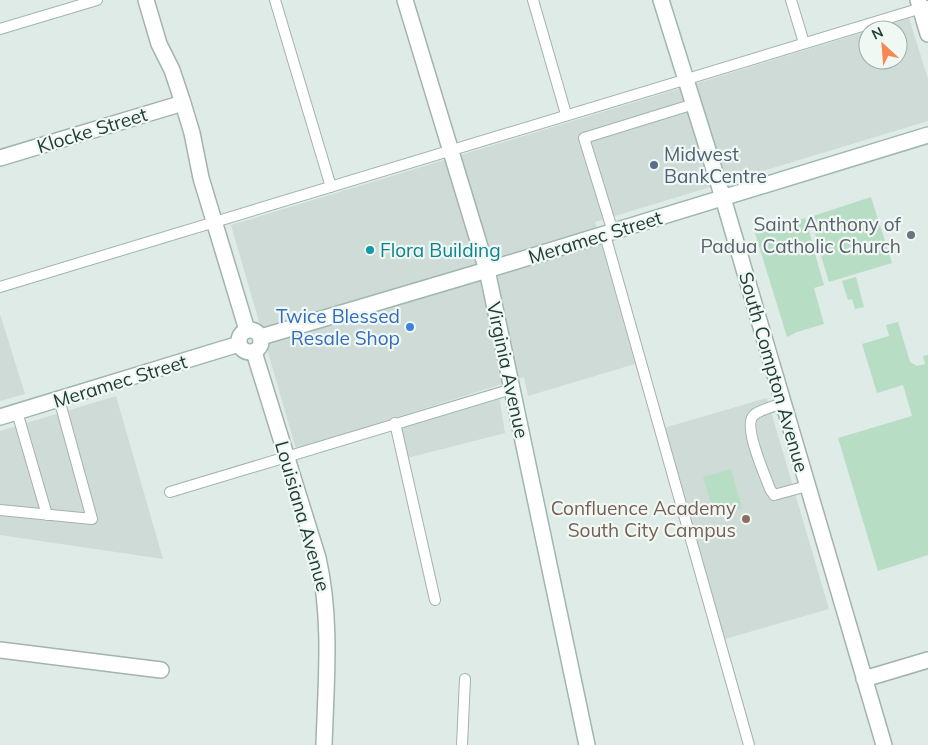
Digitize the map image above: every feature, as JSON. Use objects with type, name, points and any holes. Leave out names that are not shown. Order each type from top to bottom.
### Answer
[{"type":"street","points":[[146,0],[160,44],[172,70],[192,132],[201,178],[247,330]]},
{"type":"street","name":"Virginia Avenue","points":[[405,0],[487,270],[587,745]]},
{"type":"street","name":"South Compton Avenue","points":[[661,0],[723,198],[884,745]]},
{"type":"street","points":[[922,5],[928,34]]},
{"type":"street","name":"Klocke Street","points":[[0,158],[183,103]]},
{"type":"street","name":"Meramec Street","points":[[261,337],[928,135]]},
{"type":"street","points":[[247,330],[254,330],[261,337],[260,348],[254,352],[247,352],[239,344],[241,334],[247,330]]},
{"type":"street","name":"Meramec Street","points":[[0,418],[239,344]]},
{"type":"street","name":"Louisiana Avenue","points":[[254,352],[318,558],[326,604],[327,642],[324,745]]},
{"type":"street","points":[[0,650],[161,670]]},
{"type":"street","points":[[864,679],[928,660]]},
{"type":"lane","points":[[0,29],[97,0]]},
{"type":"lane","points":[[275,0],[331,187]]},
{"type":"lane","points":[[532,0],[566,114]]},
{"type":"lane","points":[[791,0],[804,43]]},
{"type":"lane","points":[[0,287],[804,43],[922,5]]},
{"type":"lane","points":[[694,104],[584,138],[749,745]]},
{"type":"lane","points":[[170,492],[512,389]]},
{"type":"lane","points":[[0,509],[92,519],[59,399]]},
{"type":"lane","points":[[783,403],[754,414],[750,421],[750,434],[770,489],[774,495],[807,486]]},
{"type":"lane","points":[[17,412],[47,515]]},
{"type":"lane","points":[[394,423],[435,600]]},
{"type":"lane","points":[[462,745],[465,679]]},
{"type":"shaded area","points":[[909,18],[928,79],[928,121],[595,222],[635,364],[528,396],[524,377],[296,449],[231,225],[858,34],[858,70],[908,70],[908,20],[903,20]]},
{"type":"shaded area","points":[[0,314],[25,394],[0,401]]},
{"type":"shaded area","points":[[116,396],[163,559],[0,535],[0,431]]},
{"type":"shaded area","points":[[499,396],[505,433],[407,458],[400,426]]},
{"type":"shaded area","name":"Confluence Academy South City Campus","points":[[767,398],[829,609],[725,639],[664,428]]},
{"type":"green space","points":[[871,197],[892,263],[829,282],[820,252],[822,244],[817,240],[810,217]]},
{"type":"green space","points":[[805,218],[812,241],[809,247],[815,254],[824,285],[814,288],[824,324],[787,337],[755,233]]},
{"type":"green space","points":[[856,277],[864,307],[855,309],[852,299],[848,300],[842,281]]},
{"type":"green space","points":[[898,322],[910,362],[917,366],[925,364],[923,356],[928,355],[928,555],[878,571],[838,438],[912,416],[903,385],[877,393],[862,344],[889,336],[886,325]]},
{"type":"green space","points":[[731,469],[742,508],[715,516],[703,477]]},
{"type":"place","name":"Midwest BankCentre","points":[[654,165]]},
{"type":"place","name":"Saint Anthony of Padua Catholic Church","points":[[911,235]]},
{"type":"place","name":"Flora Building","points":[[370,250]]},
{"type":"place","name":"Twice Blessed Resale Shop","points":[[410,327]]},
{"type":"place","name":"Confluence Academy South City Campus","points":[[746,519]]}]
